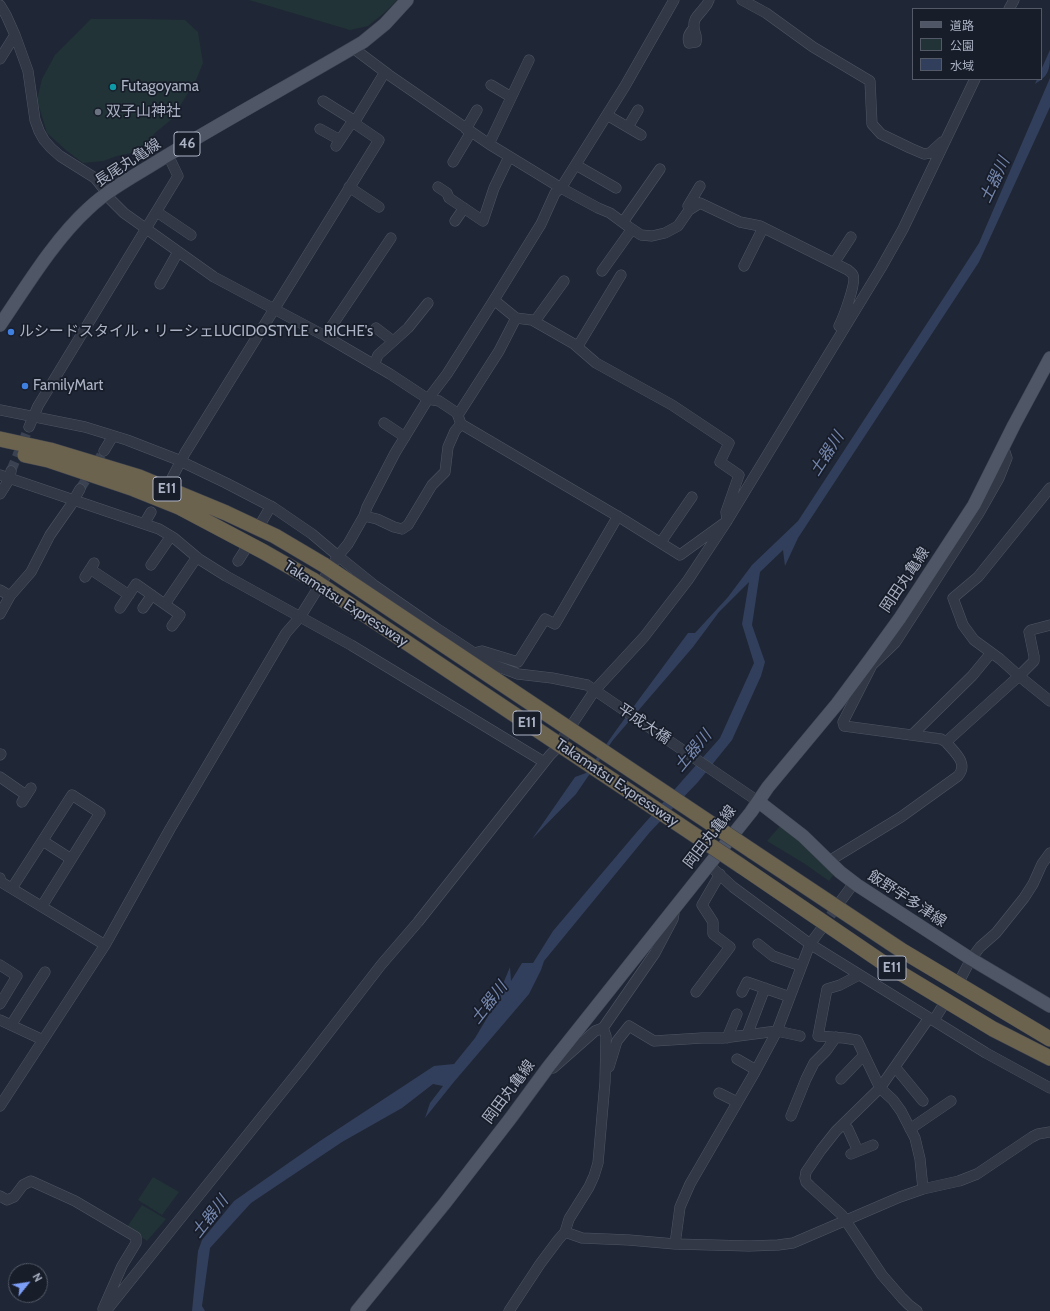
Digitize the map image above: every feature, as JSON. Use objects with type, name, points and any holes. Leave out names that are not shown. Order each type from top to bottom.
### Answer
[{"type":"highway","name":"Takamatsu Expressway","points":[[0,439],[50,450],[139,477],[226,513],[275,536],[324,565],[901,950],[1050,1039]]},
{"type":"highway","name":"Takamatsu Expressway","points":[[0,449],[48,460],[160,499],[218,527],[313,580],[882,962],[993,1029],[1050,1058]]},
{"type":"main road","name":"長尾丸亀線","points":[[0,325],[34,274],[65,233],[88,209],[108,193],[218,125],[363,42],[385,24],[407,0]]},
{"type":"main road","name":"岡田丸亀線","points":[[357,1311],[445,1203],[537,1082],[759,802],[768,787],[870,663],[974,505],[1003,446],[1050,358]]},
{"type":"main road","name":"飯野宇多津線","points":[[759,802],[803,836],[854,883],[971,959],[1050,1006]]},
{"type":"street","points":[[0,1106],[105,945],[170,829],[286,633],[300,617],[338,556],[348,544],[364,516],[367,507],[395,453],[428,399],[447,374],[541,224],[555,193],[561,188],[625,86],[674,0]]},
{"type":"street","points":[[694,30],[694,21],[698,14],[705,8],[709,0]]},
{"type":"street","points":[[742,0],[766,13],[813,47],[870,81],[872,124],[881,134],[924,154],[930,153],[946,139]]},
{"type":"street","points":[[0,5],[15,35],[28,71],[36,120],[44,140],[60,156],[95,178],[108,193],[110,199],[124,213],[146,230],[214,277],[325,336],[390,374],[428,399],[439,401],[457,414],[460,419],[680,555],[727,521]]},
{"type":"street","points":[[0,59],[15,35]]},
{"type":"street","points":[[353,48],[384,72],[488,144],[561,188],[610,213],[641,235],[652,236],[665,233],[678,226],[689,210],[700,203],[740,222],[763,228],[848,270],[853,275],[854,281],[839,328],[842,331]]},
{"type":"street","points":[[488,144],[529,60]]},
{"type":"street","points":[[320,128],[338,143],[350,125],[354,122],[384,72]]},
{"type":"street","points":[[106,1311],[302,1067],[381,965],[418,922],[555,750],[598,692],[683,587],[727,521],[881,268],[903,229],[975,80]]},
{"type":"street","points":[[491,86],[511,97]]},
{"type":"street","points":[[172,478],[379,140],[322,101]]},
{"type":"street","points":[[453,162],[477,110]]},
{"type":"street","points":[[628,127],[638,110]]},
{"type":"street","points":[[607,114],[641,135]]},
{"type":"street","points":[[29,427],[38,406],[178,176],[168,155]]},
{"type":"street","points":[[438,186],[447,193],[450,198],[483,221],[494,188],[509,157]]},
{"type":"street","points":[[576,165],[616,188]]},
{"type":"street","points":[[623,222],[660,169]]},
{"type":"street","points":[[689,210],[688,206],[700,186]]},
{"type":"street","points":[[349,188],[379,207]]},
{"type":"street","points":[[455,222],[464,208]]},
{"type":"street","points":[[157,212],[191,235]]},
{"type":"street","points":[[744,266],[763,228]]},
{"type":"street","points":[[602,271],[632,229]]},
{"type":"street","points":[[834,263],[851,237]]},
{"type":"street","points":[[325,336],[391,238]]},
{"type":"street","points":[[160,284],[178,252]]},
{"type":"street","points":[[578,346],[621,275]]},
{"type":"street","points":[[535,321],[564,281]]},
{"type":"street","points":[[494,300],[516,318],[535,321],[578,346],[596,363],[672,405],[729,443],[720,462],[739,475],[726,512],[727,521]]},
{"type":"street","points":[[374,365],[378,355],[408,328],[428,303]]},
{"type":"street","points":[[364,516],[377,519],[402,529],[408,525],[432,485],[445,472],[448,447],[460,419],[500,351],[516,318]]},
{"type":"street","points":[[376,328],[394,341]]},
{"type":"street","name":"平成大橋","points":[[0,410],[85,427],[113,436],[181,462],[271,506],[312,534],[374,584],[436,628],[491,664],[518,674],[587,685],[759,802]]},
{"type":"street","points":[[384,423],[405,437]]},
{"type":"street","points":[[104,450],[113,436]]},
{"type":"street","points":[[0,494],[7,475],[159,529],[226,576],[357,649],[544,762]]},
{"type":"street","points":[[1050,488],[978,577],[953,598],[963,625],[974,640],[1000,659],[1050,701]]},
{"type":"street","points":[[0,614],[10,596],[31,572],[50,535],[80,489]]},
{"type":"street","points":[[661,542],[692,497]]},
{"type":"street","points":[[261,523],[271,506]]},
{"type":"street","points":[[144,524],[151,512]]},
{"type":"street","points":[[474,653],[482,651],[518,662],[545,619],[555,624],[618,516]]},
{"type":"street","points":[[151,565],[171,536]]},
{"type":"street","points":[[238,561],[245,550]]},
{"type":"street","points":[[165,604],[197,557]]},
{"type":"street","points":[[90,570],[129,595]]},
{"type":"street","points":[[120,608],[136,584],[180,615],[172,626]]},
{"type":"street","points":[[0,590],[10,596]]},
{"type":"street","points":[[143,608],[152,595]]},
{"type":"street","points":[[946,742],[1034,661],[1029,632],[1031,630],[1050,625]]},
{"type":"street","points":[[912,735],[972,676],[991,653]]},
{"type":"street","points":[[829,861],[901,817],[962,772],[963,766],[961,761],[941,738],[844,726],[843,722],[870,663]]},
{"type":"street","points":[[0,777],[27,795]]},
{"type":"street","points":[[12,888],[72,795],[100,813],[42,906]]},
{"type":"street","points":[[43,840],[71,859]]},
{"type":"street","points":[[961,978],[971,959],[996,933],[1024,898],[1033,884],[1042,864],[1050,853]]},
{"type":"street","points":[[709,865],[733,887],[810,944],[1010,1067],[1050,1088]]},
{"type":"street","points":[[696,992],[730,947],[713,934],[713,922],[702,905],[720,874]]},
{"type":"street","points":[[0,878],[1,882],[105,945]]},
{"type":"street","points":[[840,902],[854,883]]},
{"type":"street","points":[[537,1082],[595,1032],[602,1028],[656,952],[673,918],[675,907]]},
{"type":"street","points":[[675,1244],[680,1207],[690,1184],[777,1031],[810,944],[822,928]]},
{"type":"street","points":[[758,944],[773,956],[801,966]]},
{"type":"street","points":[[0,965],[16,976],[0,1003]]},
{"type":"street","points":[[12,1025],[45,972]]},
{"type":"street","points":[[859,975],[840,985],[827,989],[818,1036],[857,1040],[880,1088],[893,1100],[901,1111],[915,1138],[920,1159],[923,1189]]},
{"type":"street","points":[[742,992],[747,982],[790,997]]},
{"type":"street","points":[[747,1035],[765,988]]},
{"type":"street","points":[[917,1311],[902,1298],[882,1275],[842,1215],[806,1182],[805,1178],[806,1172],[821,1150],[843,1124],[880,1088],[944,1004]]},
{"type":"street","points":[[727,1038],[737,1014]]},
{"type":"street","points":[[0,1020],[43,1040]]},
{"type":"street","points":[[605,1082],[617,1041],[629,1026],[654,1041],[727,1038],[777,1031],[800,1036]]},
{"type":"street","points":[[509,1311],[540,1264],[565,1232],[569,1219],[589,1187],[596,1169],[605,1082],[606,1036],[602,1028]]},
{"type":"street","points":[[791,1116],[814,1063],[826,1051],[836,1037]]},
{"type":"street","points":[[840,1079],[864,1055]]},
{"type":"street","points":[[737,1059],[756,1070]]},
{"type":"street","points":[[896,1067],[923,1101]]},
{"type":"street","points":[[719,1092],[737,1102]]},
{"type":"street","points":[[910,1129],[951,1101]]},
{"type":"street","points":[[843,1124],[848,1129],[855,1153],[873,1145]]},
{"type":"street","points":[[565,1232],[582,1238],[675,1244],[749,1246],[793,1243],[845,1220],[923,1189],[959,1181],[978,1174],[1032,1138],[1049,1129]]},
{"type":"street","points":[[0,1196],[7,1200],[14,1197],[23,1185],[31,1181],[75,1202],[136,1237],[136,1243],[122,1266],[102,1311]]},
{"type":"green space","points":[[249,0],[397,0],[368,26],[350,30]]},
{"type":"green space","points":[[91,19],[185,20],[198,32],[203,63],[196,80],[172,119],[155,133],[141,151],[117,156],[103,161],[83,163],[47,133],[37,100],[42,79],[55,55]]},
{"type":"green space","points":[[781,825],[835,873],[829,881],[805,864],[767,841]]},
{"type":"green space","points":[[153,1177],[179,1192],[162,1215],[138,1200]]},
{"type":"green space","points":[[142,1205],[166,1219],[147,1241],[127,1227]]},
{"type":"water","points":[[1050,50],[1048,71],[1042,80],[1042,68]]},
{"type":"water","points":[[1050,78],[1050,107],[979,262],[798,538],[785,566],[783,550],[760,572],[752,625],[765,662],[761,676],[732,740],[698,782],[650,832],[544,961],[529,994],[425,1118],[430,1103],[443,1086],[433,1084],[402,1108],[342,1142],[251,1203],[210,1248],[202,1306],[205,1311],[192,1311],[198,1251],[202,1240],[234,1201],[320,1141],[434,1066],[454,1064],[475,1038],[493,1008],[510,967],[511,981],[522,963],[533,963],[553,931],[636,833],[720,738],[754,663],[742,624],[749,582],[719,612],[693,647],[613,740],[576,794],[532,839],[575,777],[586,773],[688,633],[695,633],[728,597],[752,565],[798,521],[979,243]]},
{"type":"tunnel","points":[[11,471],[29,427]]},
{"type":"tunnel","points":[[80,489],[104,451]]},
{"type":"tunnel","points":[[822,928],[840,902]]},
{"type":"place","name":"Futagoyama","points":[[113,87]]},
{"type":"place","name":"双子山神社","points":[[98,112]]},
{"type":"place","name":"ルシードスタイル・リーシェLUCIDOSTYLE・RICHE's","points":[[11,332]]},
{"type":"place","name":"FamilyMart","points":[[25,386]]},
{"type":"water label","name":"土器川","points":[[995,180]]},
{"type":"water label","name":"土器川","points":[[827,454]]},
{"type":"water label","name":"土器川","points":[[693,751]]},
{"type":"water label","name":"土器川","points":[[489,1003]]},
{"type":"water label","name":"土器川","points":[[210,1217]]}]
